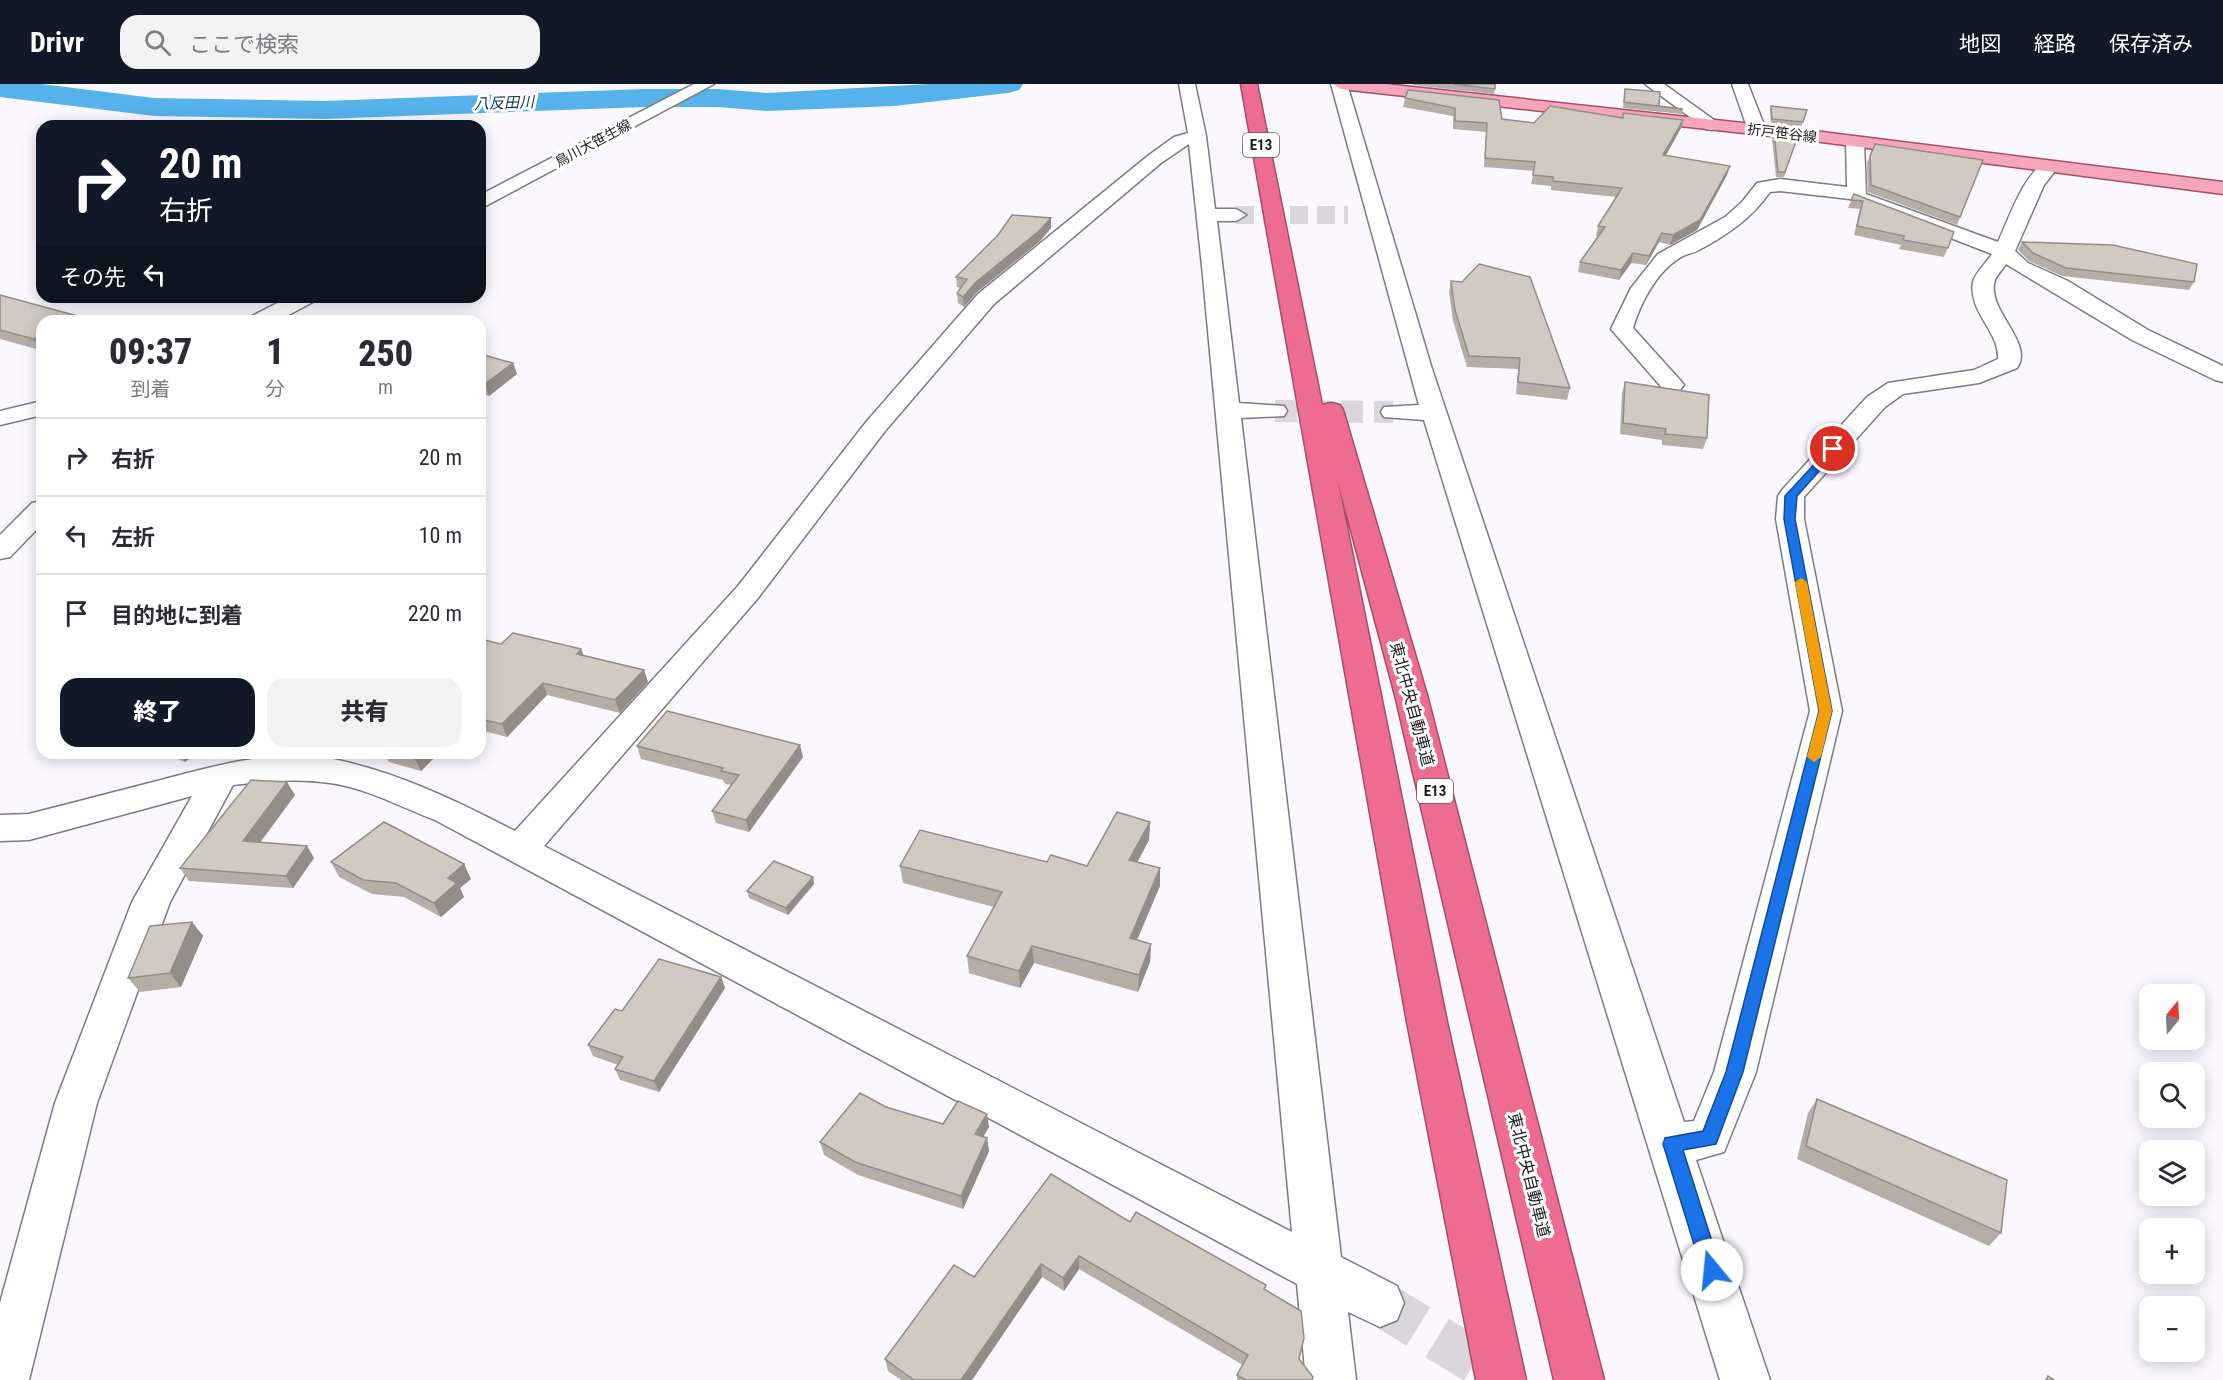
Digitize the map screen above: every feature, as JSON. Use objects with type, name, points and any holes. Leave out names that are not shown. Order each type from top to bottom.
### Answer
[{"type":"highway","name":"東北中央自動車道","points":[[1249,84],[1427,1022],[1501,1380]]},
{"type":"highway","name":"東北中央自動車道","points":[[1273,206],[1411,694],[1579,1380]]},
{"type":"main road","name":"折戸笹谷線","points":[[1340,84],[1757,130],[2223,188]]},
{"type":"street","name":"鳥川大笹生線","points":[[486,200],[706,84]]},
{"type":"street","points":[[1187,84],[1197,136],[1221,215],[1227,410],[1331,1380]]},
{"type":"street","points":[[1340,84],[1367,214],[1672,1144],[1745,1380]]},
{"type":"street","points":[[1653,84],[1712,125]]},
{"type":"street","points":[[1740,84],[1757,130]]},
{"type":"street","points":[[520,849],[748,592],[876,426],[986,299],[1155,159],[1180,141],[1197,136]]},
{"type":"street","points":[[1855,142],[1856,194],[1859,198],[1970,237],[2004,252],[2021,267],[2060,286],[2140,335],[2223,375]]},
{"type":"street","points":[[1672,1144],[1709,1138],[1735,1072],[1826,711],[1790,519],[1791,496],[1876,402],[1896,388],[1978,376],[2009,363],[2010,350],[1985,302],[1984,280],[2004,252],[2035,183],[2050,166]]},
{"type":"street","points":[[1672,385],[1622,329],[1625,315],[1660,264],[1673,252],[1688,248],[1744,215],[1756,202],[1764,188],[1770,185],[1856,194]]},
{"type":"street","points":[[271,315],[294,303]]},
{"type":"street","points":[[0,396],[36,409]]},
{"type":"street","points":[[0,418],[36,409]]},
{"type":"street","points":[[1227,410],[1275,411]]},
{"type":"street","points":[[1393,412],[1434,413]]},
{"type":"street","points":[[0,551],[36,515]]},
{"type":"street","points":[[0,828],[29,827],[221,776],[288,768],[331,771],[372,782],[447,811],[1380,1303]]},
{"type":"street","points":[[4,1380],[76,1103],[152,902],[221,776]]},
{"type":"building","points":[[1453,84],[1495,84],[1495,89]]},
{"type":"building","points":[[1625,89],[1660,92],[1659,106],[1683,109],[1624,102]]},
{"type":"building","points":[[1408,90],[1499,100],[1502,119],[1534,123],[1550,106],[1623,118],[1623,113],[1683,120],[1663,155],[1730,166],[1700,220],[1673,235],[1662,233],[1649,256],[1633,253],[1621,270],[1580,262],[1605,227],[1598,226],[1622,188],[1553,181],[1553,177],[1533,175],[1535,162],[1485,158],[1487,123],[1455,121],[1455,108],[1405,98]]},
{"type":"building","points":[[1771,106],[1807,110],[1803,122],[1772,119]]},
{"type":"building","points":[[1774,133],[1798,136],[1785,172],[1778,172]]},
{"type":"building","points":[[1875,144],[1983,160],[1960,217],[1871,185],[1870,156]]},
{"type":"building","points":[[1854,194],[1954,232],[1948,248],[1903,240],[1904,236],[1857,226],[1863,201],[1851,200]]},
{"type":"building","points":[[1012,215],[1051,218],[1039,231],[976,282],[963,297],[957,293],[967,279],[956,277],[998,235]]},
{"type":"building","points":[[2022,242],[2113,245],[2197,264],[2194,282],[2066,268],[2033,253]]},
{"type":"building","points":[[1479,264],[1530,277],[1570,388],[1518,382],[1520,358],[1469,356],[1455,310],[1451,281],[1462,282]]},
{"type":"building","points":[[0,295],[74,315],[36,315],[36,338],[34,339],[0,330]]},
{"type":"building","points":[[486,356],[513,363],[486,383]]},
{"type":"building","points":[[1625,382],[1709,395],[1707,438],[1665,434],[1666,429],[1623,423]]},
{"type":"building","points":[[513,633],[581,649],[577,654],[644,670],[615,700],[543,683],[502,724],[486,720],[486,640],[501,644]]},
{"type":"building","points":[[667,711],[800,745],[746,820],[712,811],[739,775],[721,771],[723,768],[637,746]]},
{"type":"building","points":[[251,780],[287,782],[243,841],[307,846],[286,876],[180,868]]},
{"type":"building","points":[[1117,812],[1150,822],[1129,860],[1160,868],[1130,938],[1151,944],[1139,975],[1032,946],[1019,971],[967,956],[1002,892],[900,866],[920,830],[1047,862],[1051,855],[1087,866]]},
{"type":"building","points":[[384,822],[464,864],[448,878],[457,883],[434,903],[396,883],[363,880],[331,862]]},
{"type":"building","points":[[774,861],[813,877],[786,908],[747,891]]},
{"type":"building","points":[[192,922],[170,973],[128,978],[150,926]]},
{"type":"building","points":[[659,959],[721,977],[654,1081],[615,1069],[623,1057],[588,1045],[615,1009],[622,1011]]},
{"type":"building","points":[[860,1093],[886,1107],[943,1124],[958,1101],[987,1114],[975,1134],[987,1138],[961,1196],[855,1162],[820,1142]]},
{"type":"building","points":[[1817,1099],[2007,1180],[2001,1233],[1806,1146]]},
{"type":"building","points":[[1051,1174],[1130,1222],[1136,1212],[1266,1285],[1264,1289],[1301,1311],[1304,1338],[1299,1359],[1313,1377],[1312,1380],[1246,1380],[1237,1375],[1248,1355],[1079,1256],[1063,1278],[1041,1264],[961,1380],[914,1380],[885,1359],[954,1265],[974,1277]]},
{"type":"waterway","name":"八反田川","points":[[0,88],[154,107],[325,110],[644,98],[718,98],[767,102],[894,97],[1008,84]]},
{"type":"tunnel","points":[[1236,215],[1348,215]]},
{"type":"tunnel","points":[[1275,411],[1393,412]]},
{"type":"tunnel","points":[[1380,1303],[1506,1380]]},
{"type":"slow traffic","points":[[1801,582],[1826,711],[1814,757]]},
{"type":"route","points":[[1712,1270],[1672,1144],[1709,1138],[1735,1072],[1826,711],[1790,519],[1791,496],[1833,449]]}]
